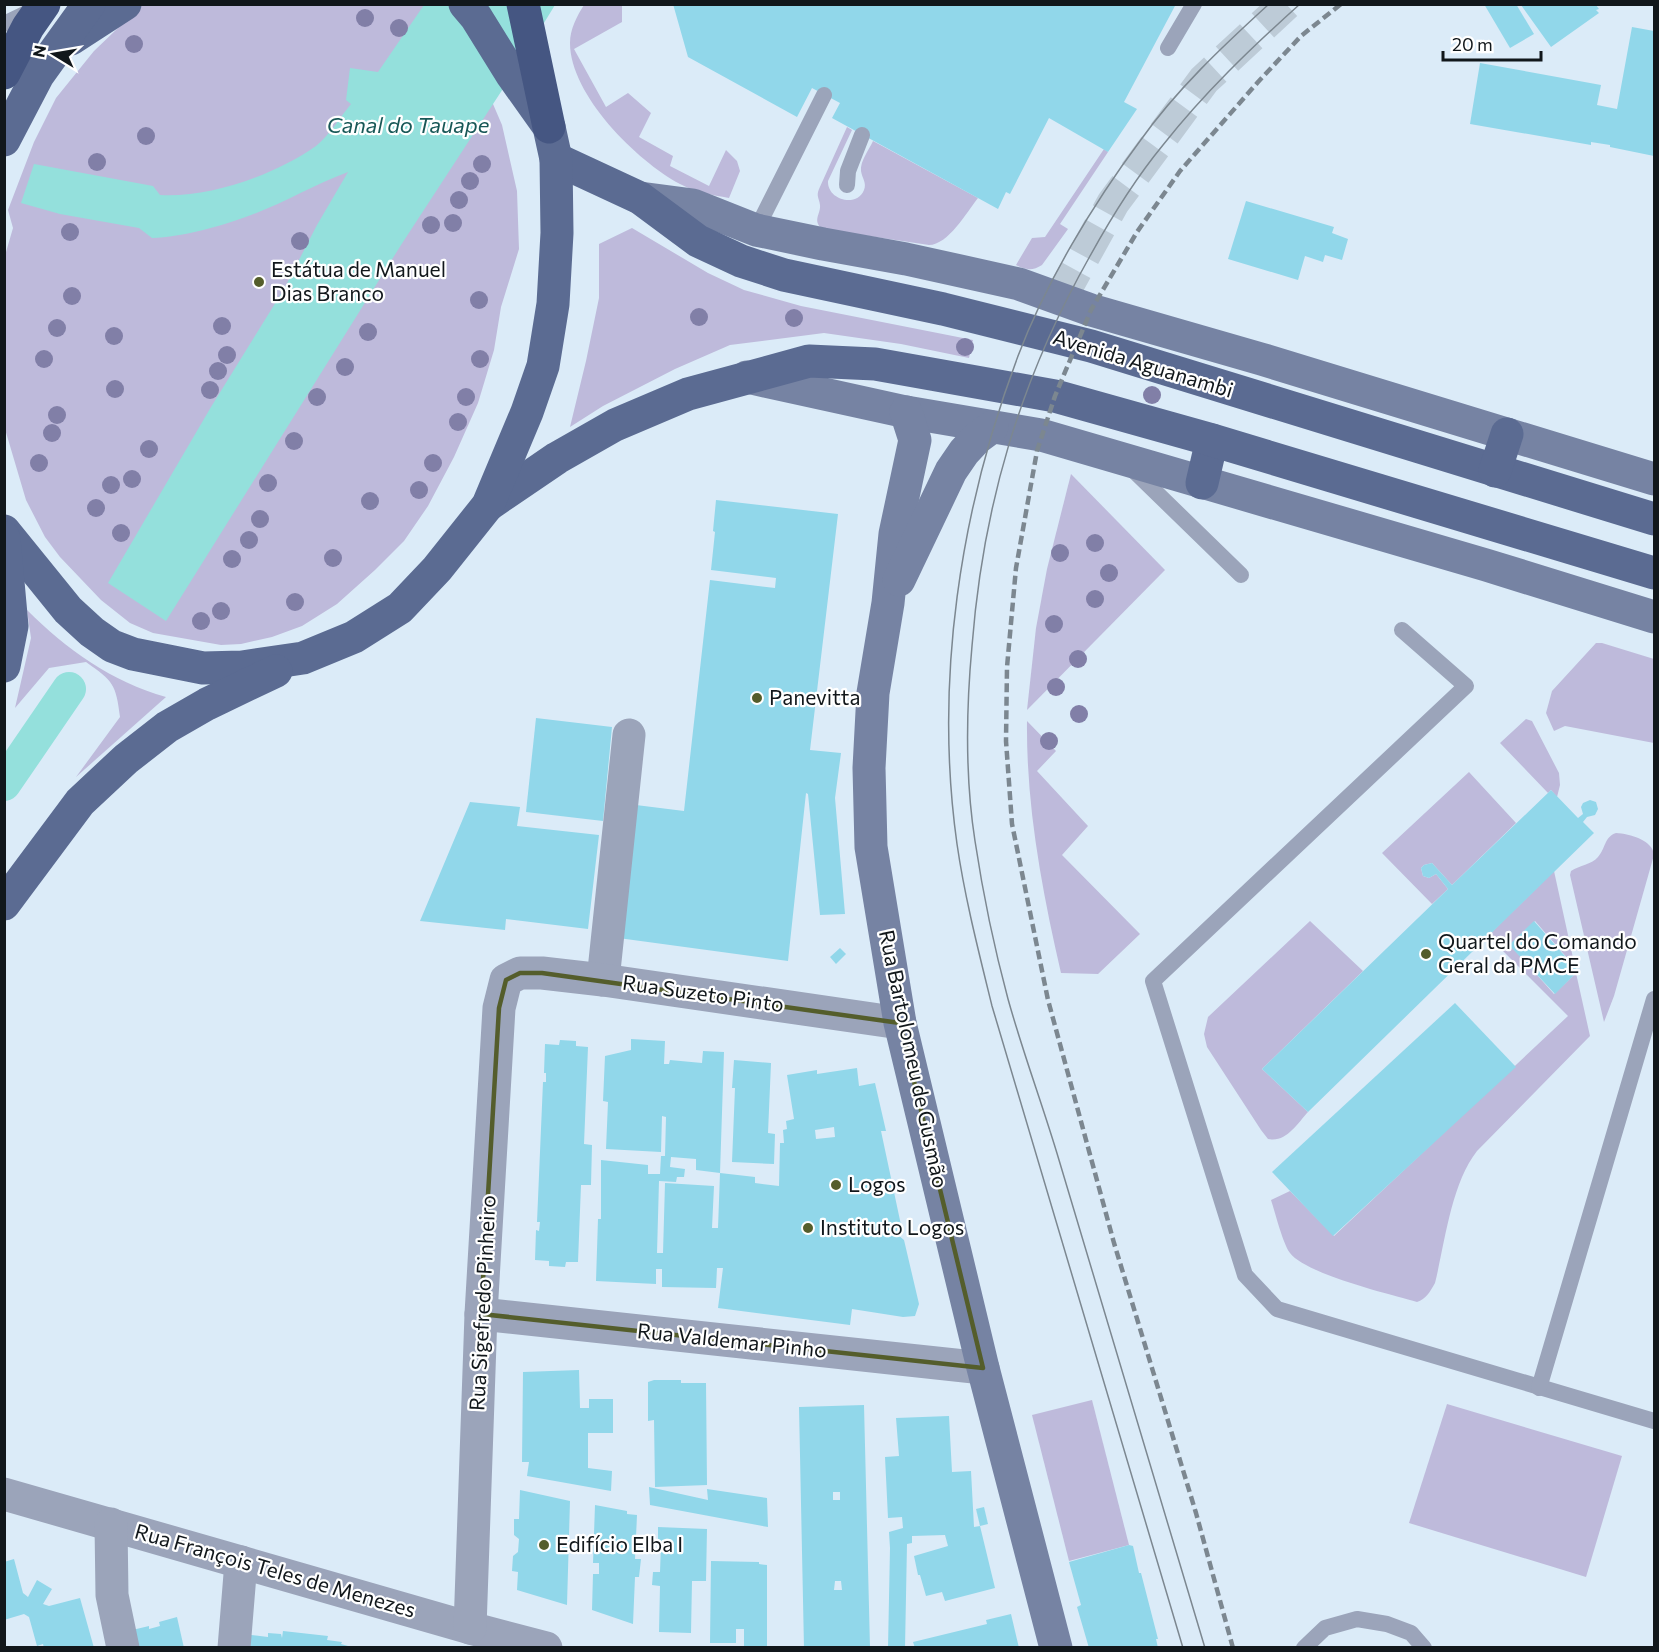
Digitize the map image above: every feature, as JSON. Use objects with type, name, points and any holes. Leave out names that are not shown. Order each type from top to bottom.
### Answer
[{"type":"highway","points":[[4,72],[28,27],[44,4]]},
{"type":"highway","points":[[524,4],[549,128]]},
{"type":"main road","points":[[4,140],[38,75],[89,4]]},
{"type":"main road","points":[[4,72],[76,37],[125,4]]},
{"type":"main road","points":[[4,904],[80,802],[126,759],[167,727],[207,704],[303,658],[354,637],[400,608],[437,569],[488,505],[527,412],[543,366],[553,304],[556,159],[549,128],[476,17],[465,4]]},
{"type":"main road","name":"Avenida Aguanambi","points":[[556,159],[640,198],[698,241],[741,261],[784,275],[943,309],[1091,346],[1654,519]]},
{"type":"main road","points":[[488,505],[557,458],[615,425],[688,394],[747,376],[810,361],[875,364],[1055,396],[1212,440],[1654,573]]},
{"type":"main road","points":[[1495,471],[1507,434]]},
{"type":"main road","points":[[1202,483],[1212,440]]},
{"type":"main road","points":[[4,531],[68,610],[92,632],[112,646],[133,654],[203,668],[242,667],[303,658]]},
{"type":"main road","points":[[4,538],[12,626],[4,666]]},
{"type":"street","name":"Avenida Aguanambi","points":[[640,198],[693,205],[756,230],[906,258],[1019,284],[1091,310],[1654,478]]},
{"type":"street","points":[[747,376],[906,412],[1041,435],[1486,565],[1654,617]]},
{"type":"street","name":"Rua Bartolomeu de Gusmão","points":[[906,412],[915,440],[895,534],[888,603],[873,693],[869,768],[871,847],[900,1023],[983,1368],[1056,1647]]},
{"type":"street","name":"Rua Bartolomeu de Gusmão","points":[[888,603],[951,471],[977,438],[992,428]]},
{"type":"street","points":[[603,980],[629,735]]},
{"type":"street","name":"Rua Suzeto Pinto","points":[[506,980],[520,973],[603,980],[900,1023]]},
{"type":"street","name":"Rua Sigefredo Pinheiro","points":[[470,1628],[481,1314],[499,1008],[506,980]]},
{"type":"street","name":"Rua Valdemar Pinho","points":[[481,1314],[983,1368]]},
{"type":"street","name":"Rua François Teles de Menezes","points":[[4,1494],[470,1628],[546,1647]]},
{"type":"street","points":[[111,1524],[112,1595],[123,1647]]},
{"type":"street","points":[[234,1647],[241,1562]]},
{"type":"lane","points":[[4,24],[44,4]]},
{"type":"lane","points":[[1168,48],[1194,4]]},
{"type":"lane","points":[[756,230],[824,95]]},
{"type":"lane","points":[[847,185],[848,171],[862,135]]},
{"type":"lane","points":[[1120,458],[1241,575]]},
{"type":"lane","points":[[1402,630],[1466,686],[1153,981],[1245,1275],[1277,1309],[1654,1421]]},
{"type":"lane","points":[[1539,1388],[1649,1037],[1654,999]]},
{"type":"lane","points":[[1304,1647],[1325,1628],[1357,1619],[1387,1624],[1412,1634],[1424,1647]]},
{"type":"highlighted area","points":[[520,973],[542,973],[900,1023],[983,1368],[481,1314],[499,1008],[506,980]]},
{"type":"shaded area","points":[[142,5],[429,5],[493,104],[502,125],[517,191],[519,249],[501,307],[494,350],[478,403],[454,457],[428,506],[404,541],[337,604],[302,626],[272,637],[241,644],[221,645],[153,633],[130,623],[101,600],[60,557],[45,537],[26,500],[5,429],[4,259],[13,228],[8,210],[34,142],[56,98],[94,51]]},
{"type":"shaded area","points":[[584,5],[622,5],[622,22],[574,49],[606,107],[628,93],[651,113],[639,137],[673,156],[670,166],[709,186],[726,150],[737,161],[740,171],[729,198],[692,189],[663,173],[626,143],[593,104],[581,84],[573,63],[570,43],[576,18]]},
{"type":"shaded area","points":[[847,127],[852,130],[828,181],[829,188],[837,197],[855,199],[864,190],[861,167],[873,141],[978,198],[950,234],[936,244],[929,245],[822,229],[817,220],[820,208],[818,191]]},
{"type":"shaded area","points":[[1104,149],[1108,152],[1060,224],[1068,229],[1042,265],[1029,269],[1016,265],[1032,238],[1045,237]]},
{"type":"shaded area","points":[[632,228],[708,273],[744,290],[801,306],[973,340],[969,358],[901,344],[824,333],[730,345],[675,369],[603,406],[570,427],[599,298],[599,244]]},
{"type":"shaded area","points":[[1071,474],[1165,570],[1027,710],[1036,628],[1047,569]]},
{"type":"shaded area","points":[[27,610],[74,651],[91,662],[127,683],[166,697],[76,777],[120,717],[115,690],[108,679],[86,662],[49,668],[15,708],[31,638]]},
{"type":"shaded area","points":[[1596,643],[1654,659],[1654,743],[1565,726],[1554,731],[1546,713],[1552,691]]},
{"type":"shaded area","points":[[1526,719],[1532,721],[1559,773],[1560,785],[1557,797],[1551,790],[1548,793],[1500,743]]},
{"type":"shaded area","points":[[1027,721],[1056,751],[1037,771],[1088,826],[1062,855],[1140,934],[1098,974],[1061,973],[1032,816]]},
{"type":"shaded area","points":[[1469,772],[1516,823],[1452,885],[1432,863],[1424,865],[1421,868],[1423,876],[1429,878],[1436,874],[1448,889],[1432,904],[1382,853]]},
{"type":"shaded area","points":[[1616,833],[1634,836],[1645,842],[1650,845],[1654,855],[1614,996],[1604,1022],[1570,875],[1571,871],[1595,860],[1601,854],[1609,837]]},
{"type":"shaded area","points":[[1554,871],[1575,967],[1535,921],[1510,945],[1554,994],[1576,973],[1590,1036],[1477,1151],[1468,1165],[1455,1197],[1435,1283],[1425,1297],[1417,1302],[1330,1276],[1299,1261],[1287,1249],[1271,1200],[1290,1191],[1334,1236],[1568,1016],[1488,936]]},
{"type":"shaded area","points":[[1310,921],[1363,971],[1262,1069],[1308,1112],[1286,1135],[1268,1139],[1207,1047],[1204,1034],[1208,1017]]},
{"type":"shaded area","points":[[1092,1400],[1129,1545],[1069,1561],[1032,1415]]},
{"type":"shaded area","points":[[1447,1404],[1622,1456],[1586,1577],[1409,1523]]},
{"type":"water","name":"Canal do Tauape","points":[[424,5],[555,5],[401,245],[166,621],[108,583],[211,407],[284,289],[348,172],[240,219],[189,233],[152,238],[139,228],[60,214],[21,203],[34,164],[153,186],[160,195],[199,193],[262,175],[300,157],[325,137],[351,104],[346,100],[350,68],[378,72]]},
{"type":"building","points":[[673,4],[1176,4],[1124,102],[1137,109],[1108,152],[1049,118],[1010,194],[1006,192],[998,209],[832,118],[840,103],[812,88],[797,117],[688,57]]},
{"type":"building","points":[[1484,4],[1516,4],[1534,34],[1510,48]]},
{"type":"building","points":[[1521,5],[1596,5],[1599,13],[1551,47]]},
{"type":"building","points":[[1632,27],[1654,31],[1654,156],[1610,147],[1610,145],[1591,142],[1591,145],[1470,124],[1480,63],[1601,85],[1597,105],[1617,109]]},
{"type":"building","points":[[1246,201],[1334,227],[1332,233],[1348,239],[1342,260],[1325,255],[1323,262],[1305,256],[1298,280],[1228,259]]},
{"type":"building","name":"Panevitta","points":[[716,500],[838,514],[810,750],[841,753],[835,798],[845,914],[820,915],[808,794],[806,793],[788,961],[611,937],[628,804],[684,811],[710,580],[775,588],[776,578],[711,570]]},
{"type":"building","points":[[536,718],[612,727],[603,821],[526,812]]},
{"type":"building","name":"Quartel do Comando Geral da PMCE","points":[[1551,790],[1578,818],[1583,814],[1581,807],[1583,803],[1590,800],[1596,802],[1598,809],[1595,815],[1587,817],[1583,822],[1594,833],[1308,1112],[1262,1069],[1448,889],[1436,874],[1429,878],[1423,876],[1421,868],[1424,865],[1432,863],[1452,885]]},
{"type":"building","points":[[470,802],[520,807],[517,826],[599,835],[588,929],[506,919],[505,930],[420,921]]},
{"type":"building","points":[[1534,921],[1578,971],[1555,994],[1509,945]]},
{"type":"building","points":[[840,948],[846,954],[836,964],[830,957]]},
{"type":"building","name":"Quartel do Comando Geral da PMCE","points":[[1455,1003],[1516,1067],[1333,1236],[1272,1172]]},
{"type":"building","points":[[631,1039],[665,1041],[664,1064],[669,1064],[670,1060],[702,1063],[703,1051],[724,1052],[720,1173],[755,1177],[755,1183],[779,1186],[780,1143],[784,1143],[783,1130],[787,1129],[786,1121],[794,1119],[787,1075],[817,1070],[817,1074],[857,1068],[859,1086],[875,1083],[886,1131],[881,1131],[901,1225],[897,1229],[898,1235],[904,1240],[919,1304],[915,1316],[903,1317],[852,1309],[850,1325],[718,1308],[723,1268],[717,1268],[716,1288],[662,1287],[662,1269],[656,1269],[656,1284],[596,1281],[598,1219],[601,1219],[601,1160],[648,1165],[648,1174],[660,1174],[661,1156],[665,1156],[666,1117],[662,1116],[661,1152],[606,1149],[608,1102],[603,1101],[605,1056],[631,1050]],"holes":[[[834,1127],[835,1137],[816,1139],[815,1130]],[[671,1157],[696,1159],[696,1170],[720,1173],[718,1228],[712,1228],[714,1186],[665,1183],[663,1253],[657,1253],[659,1181],[676,1182],[677,1177],[684,1177],[685,1169],[670,1167]]]},
{"type":"building","points":[[560,1040],[576,1041],[576,1046],[588,1047],[584,1144],[592,1145],[591,1185],[581,1185],[578,1262],[566,1262],[565,1267],[549,1266],[549,1261],[535,1260],[536,1230],[539,1231],[540,1222],[537,1222],[543,1082],[546,1082],[545,1044],[559,1045]]},
{"type":"building","points":[[734,1060],[771,1063],[768,1133],[775,1134],[774,1164],[732,1162]]},
{"type":"building","points":[[579,1370],[580,1408],[589,1408],[589,1399],[613,1399],[613,1433],[588,1433],[588,1468],[612,1471],[611,1491],[527,1476],[529,1462],[522,1462],[523,1372]]},
{"type":"building","points":[[654,1380],[706,1383],[707,1485],[655,1487],[654,1420],[648,1421],[648,1382]]},
{"type":"building","points":[[864,1405],[870,1648],[804,1648],[799,1407]],"holes":[[[833,1492],[840,1492],[840,1500],[833,1500]],[[835,1581],[841,1581],[842,1590],[834,1590]]]},
{"type":"building","points":[[949,1416],[952,1472],[971,1471],[974,1527],[980,1526],[995,1588],[945,1601],[942,1592],[926,1596],[914,1556],[948,1546],[945,1535],[912,1536],[912,1543],[907,1544],[905,1648],[888,1648],[889,1532],[903,1528],[902,1517],[888,1518],[885,1457],[899,1456],[896,1418]]},
{"type":"building","points":[[649,1487],[708,1500],[707,1489],[767,1498],[768,1527],[650,1505]]},
{"type":"building","name":"Edifício Elba I","points":[[520,1490],[570,1501],[567,1605],[517,1590],[518,1572],[512,1571],[513,1556],[518,1552],[519,1539],[514,1535],[514,1519],[519,1519]]},
{"type":"building","points":[[595,1505],[637,1515],[635,1559],[641,1559],[639,1577],[635,1577],[633,1624],[592,1610],[593,1574],[599,1574],[599,1563],[593,1563]]},
{"type":"building","points":[[984,1507],[988,1524],[980,1526],[976,1509]]},
{"type":"building","points":[[658,1527],[707,1529],[706,1581],[692,1581],[691,1633],[659,1632],[660,1586],[652,1585],[653,1572],[660,1572],[661,1544],[658,1544]]},
{"type":"building","points":[[1129,1545],[1133,1546],[1139,1573],[1141,1573],[1158,1639],[1156,1639],[1158,1648],[1089,1648],[1077,1607],[1081,1605],[1069,1562]]},
{"type":"building","points":[[14,1559],[23,1593],[28,1597],[37,1580],[52,1589],[43,1604],[49,1606],[80,1598],[94,1648],[44,1648],[43,1644],[37,1646],[29,1617],[24,1614],[4,1620],[4,1562]]},
{"type":"building","points":[[711,1561],[759,1562],[759,1564],[767,1565],[767,1648],[744,1648],[744,1629],[736,1629],[736,1643],[710,1643]]},
{"type":"building","points":[[1011,1614],[1019,1648],[915,1648],[913,1642],[987,1624],[986,1620]]},
{"type":"building","points":[[177,1617],[184,1648],[132,1648],[128,1631],[160,1626],[159,1622]]},
{"type":"building","points":[[283,1631],[328,1636],[327,1640],[342,1642],[341,1644],[355,1648],[250,1648],[251,1635],[268,1637],[268,1633],[281,1634],[282,1638]]},
{"type":"waterway","points":[[4,784],[69,689]]},
{"type":"tunnel","points":[[1060,299],[1113,203],[1204,80],[1286,4]]},
{"type":"tram line","points":[[1183,1648],[992,1006],[977,946],[960,865],[951,783],[949,721],[951,659],[957,597],[967,535],[981,474],[1018,356],[1042,300],[1088,217],[1154,122],[1201,69],[1269,4]]},
{"type":"tram line","points":[[1205,1648],[1078,1221],[1003,979],[985,901],[972,817],[968,768],[969,695],[977,594],[996,493],[1025,397],[1065,303],[1115,213],[1153,158],[1211,89],[1300,4]]},
{"type":"railway","points":[[1233,1648],[1196,1513],[1114,1243],[1048,1000],[1012,824],[1006,741],[1007,667],[1016,568],[1037,451],[1055,396],[1091,310],[1137,232],[1180,171],[1301,36],[1341,4]]},
{"type":"place","name":"Estátua de Manuel Dias Branco","points":[[259,282]]},
{"type":"place","name":"Panevitta","points":[[757,698]]},
{"type":"place","name":"Quartel do Comando Geral da PMCE","points":[[1426,954]]},
{"type":"place","name":"Logos","points":[[836,1185]]},
{"type":"place","name":"Instituto Logos","points":[[808,1228]]},
{"type":"place","name":"Edifício Elba I","points":[[544,1545]]}]
